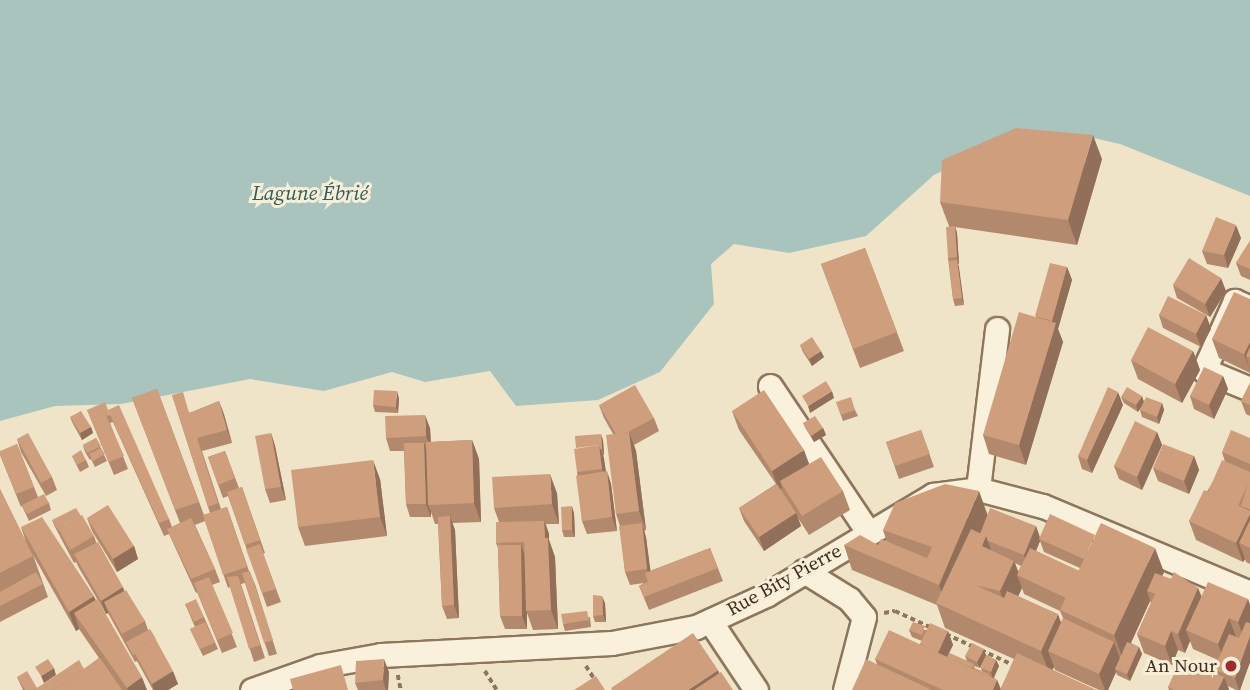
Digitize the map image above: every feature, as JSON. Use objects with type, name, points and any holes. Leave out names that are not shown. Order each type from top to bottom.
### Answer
[{"type":"street","points":[[1250,308],[1235,301],[1203,370],[1250,389]]},
{"type":"street","points":[[978,489],[997,329]]},
{"type":"street","points":[[771,386],[868,532]]},
{"type":"street","name":"Rue Bity Pierre","points":[[251,690],[381,655],[573,646],[710,621],[804,571],[933,495],[978,489],[1043,506],[1250,593]]},
{"type":"street","points":[[804,571],[849,599],[864,617],[845,690]]},
{"type":"street","points":[[710,621],[756,690]]},
{"type":"path","points":[[864,617],[895,611],[1023,670]]},
{"type":"path","points":[[573,646],[601,688]]},
{"type":"water","name":"Lagune Ébrié","points":[[0,0],[1250,0],[1250,196],[1120,144],[1076,134],[991,148],[934,175],[866,236],[789,253],[734,244],[711,264],[714,304],[660,372],[598,400],[516,406],[490,371],[425,382],[392,372],[324,391],[250,379],[121,404],[55,406],[0,421]]},
{"type":"building","points":[[1016,128],[1093,135],[1068,220],[940,202],[942,160]]},
{"type":"building","points":[[1216,217],[1236,225],[1224,255],[1202,251]]},
{"type":"building","points":[[955,226],[957,257],[948,258],[946,227]]},
{"type":"building","points":[[1250,241],[1250,269],[1236,263]]},
{"type":"building","points":[[865,248],[897,332],[853,349],[821,264]]},
{"type":"building","points":[[1189,258],[1221,278],[1205,304],[1173,285]]},
{"type":"building","points":[[957,260],[962,298],[953,299],[949,261]]},
{"type":"building","points":[[1050,263],[1067,267],[1052,321],[1035,316]]},
{"type":"building","points":[[1234,292],[1250,299],[1250,342],[1244,354],[1212,339]]},
{"type":"building","points":[[1168,296],[1206,315],[1196,334],[1159,315]]},
{"type":"building","points":[[1019,312],[1056,323],[1019,445],[983,435]]},
{"type":"building","points":[[1148,327],[1193,351],[1175,384],[1131,360]]},
{"type":"building","points":[[812,337],[821,351],[809,359],[800,345]]},
{"type":"building","points":[[1204,367],[1223,376],[1209,405],[1190,396]]},
{"type":"building","points":[[826,381],[832,391],[808,406],[802,396]]},
{"type":"building","points":[[1250,383],[1250,405],[1241,401]]},
{"type":"building","points":[[635,385],[654,418],[628,432],[616,434],[599,405]]},
{"type":"building","points":[[1108,387],[1118,392],[1087,460],[1078,456]]},
{"type":"building","points":[[1127,387],[1142,396],[1136,405],[1121,397]]},
{"type":"building","points":[[157,389],[199,502],[175,510],[132,398]]},
{"type":"building","points":[[374,390],[397,391],[396,407],[373,405]]},
{"type":"building","points":[[764,390],[804,450],[772,471],[732,411]]},
{"type":"building","points":[[183,392],[189,413],[219,401],[227,430],[197,438],[218,503],[208,507],[172,395]]},
{"type":"building","points":[[851,397],[855,410],[841,415],[836,402]]},
{"type":"building","points":[[1146,397],[1162,403],[1157,417],[1140,410]]},
{"type":"building","points":[[105,402],[110,415],[105,413],[91,419],[87,410]]},
{"type":"building","points":[[119,405],[169,519],[159,523],[108,410]]},
{"type":"building","points":[[81,411],[91,427],[80,433],[70,417]]},
{"type":"building","points":[[105,413],[124,456],[109,462],[91,419]]},
{"type":"building","points":[[425,415],[426,436],[386,438],[385,416]]},
{"type":"building","points":[[815,416],[823,428],[811,436],[803,423]]},
{"type":"building","points":[[1135,421],[1157,432],[1137,477],[1114,466]]},
{"type":"building","points":[[921,430],[930,454],[895,466],[886,442]]},
{"type":"building","points":[[1231,430],[1250,438],[1250,464],[1222,452]]},
{"type":"building","points":[[629,432],[639,511],[616,514],[606,435]]},
{"type":"building","points":[[28,433],[52,477],[41,483],[17,439]]},
{"type":"building","points":[[271,433],[281,487],[265,489],[255,436]]},
{"type":"building","points":[[601,434],[602,449],[599,445],[576,448],[575,436]]},
{"type":"building","points":[[96,438],[101,446],[87,453],[83,445]]},
{"type":"building","points":[[472,440],[474,503],[428,505],[426,442]]},
{"type":"building","points":[[404,443],[424,443],[426,504],[406,504]]},
{"type":"building","points":[[17,444],[34,487],[16,494],[0,451]]},
{"type":"building","points":[[1163,444],[1194,456],[1184,481],[1153,468]]},
{"type":"building","points":[[599,445],[602,469],[577,472],[574,449]]},
{"type":"building","points":[[101,448],[105,454],[93,461],[89,454]]},
{"type":"building","points":[[81,450],[86,460],[77,465],[72,456]]},
{"type":"building","points":[[225,451],[235,478],[218,485],[208,457]]},
{"type":"building","points":[[821,457],[843,491],[802,516],[780,481]]},
{"type":"building","points":[[373,460],[380,517],[298,527],[291,470]]},
{"type":"building","points":[[1222,460],[1250,472],[1250,509],[1241,506],[1248,484],[1238,506],[1208,492]]},
{"type":"building","points":[[607,471],[612,517],[582,521],[576,476]]},
{"type":"building","points":[[550,474],[552,504],[494,508],[492,477]]},
{"type":"building","points":[[777,484],[796,513],[759,537],[739,508]]},
{"type":"building","points":[[945,484],[979,491],[939,585],[844,545],[860,535],[878,545],[881,539],[927,558],[932,547],[883,530],[895,503]]},
{"type":"building","points":[[242,487],[260,540],[245,545],[227,492]]},
{"type":"building","points":[[0,489],[33,556],[0,573]]},
{"type":"building","points":[[1204,490],[1250,511],[1236,543],[1189,521]]},
{"type":"building","points":[[44,494],[49,503],[27,514],[22,505]]},
{"type":"building","points":[[108,505],[134,546],[113,559],[87,518]]},
{"type":"building","points":[[572,506],[572,530],[562,530],[561,507]]},
{"type":"building","points":[[227,507],[247,567],[223,575],[203,515]]},
{"type":"building","points":[[76,508],[81,516],[58,528],[59,532],[52,520]]},
{"type":"building","points":[[990,508],[1036,526],[1024,555],[988,541],[986,536],[980,534]]},
{"type":"building","points":[[1050,514],[1095,535],[1084,559],[1039,539]]},
{"type":"building","points":[[82,515],[94,536],[70,550],[58,528]]},
{"type":"building","points":[[450,516],[454,605],[442,606],[438,517]]},
{"type":"building","points":[[42,517],[94,596],[69,612],[21,527]]},
{"type":"building","points":[[191,518],[215,569],[191,579],[167,529]]},
{"type":"building","points":[[1250,520],[1250,548],[1239,543]]},
{"type":"building","points":[[544,521],[545,538],[524,538],[524,542],[496,543],[496,522]]},
{"type":"building","points":[[642,523],[647,569],[625,572],[619,526]]},
{"type":"building","points":[[1101,523],[1155,548],[1114,635],[1060,610]]},
{"type":"building","points":[[971,529],[986,536],[982,546],[1014,561],[1000,591],[975,585],[1004,598],[1007,591],[1058,614],[1041,651],[936,603]]},
{"type":"building","points":[[524,538],[548,538],[551,610],[526,611]]},
{"type":"building","points":[[98,542],[123,587],[101,601],[74,554]]},
{"type":"building","points":[[260,544],[276,589],[262,593],[246,549]]},
{"type":"building","points":[[498,545],[521,545],[522,616],[500,616]]},
{"type":"building","points":[[710,548],[718,568],[644,597],[639,586],[648,582],[645,573]]},
{"type":"building","points":[[1030,548],[1079,571],[1066,598],[1017,575]]},
{"type":"building","points":[[250,571],[273,640],[264,643],[242,573]]},
{"type":"building","points":[[36,572],[43,584],[0,606],[0,592]]},
{"type":"building","points":[[1174,572],[1198,588],[1178,634],[1171,631],[1165,646],[1137,634],[1155,594],[1147,591],[1155,573],[1171,579]]},
{"type":"building","points":[[238,576],[260,645],[249,649],[227,577]]},
{"type":"building","points":[[209,577],[233,633],[217,640],[194,583]]},
{"type":"building","points":[[1208,582],[1248,599],[1238,622],[1229,618],[1218,644],[1186,630]]},
{"type":"building","points":[[126,590],[145,621],[122,634],[104,602]]},
{"type":"building","points":[[593,595],[602,596],[603,615],[593,616]]},
{"type":"building","points":[[97,599],[142,677],[127,688],[74,613]]},
{"type":"building","points":[[196,599],[204,617],[194,622],[185,604]]},
{"type":"building","points":[[587,611],[589,620],[563,624],[561,614]]},
{"type":"building","points":[[1063,618],[1114,642],[1099,674],[1048,651]]},
{"type":"building","points":[[205,622],[215,643],[200,649],[190,629]]},
{"type":"building","points":[[913,622],[925,626],[922,635],[909,630]]},
{"type":"building","points":[[1246,622],[1250,623],[1250,636],[1235,678],[1214,669],[1229,634],[1239,638]]},
{"type":"building","points":[[930,623],[948,631],[938,653],[920,644]]},
{"type":"building","points":[[150,629],[158,642],[155,638],[133,655],[126,642]]},
{"type":"building","points":[[889,630],[997,680],[993,690],[943,690],[875,659]]},
{"type":"building","points":[[693,633],[718,670],[688,690],[612,690],[611,688]]},
{"type":"building","points":[[155,638],[173,671],[152,684],[134,652]]},
{"type":"building","points":[[1127,642],[1139,647],[1127,674],[1115,669]]},
{"type":"building","points":[[972,643],[984,649],[977,662],[965,656]]},
{"type":"building","points":[[949,653],[974,664],[972,668],[947,657]]},
{"type":"building","points":[[1017,653],[1096,690],[1000,690]]},
{"type":"building","points":[[986,655],[996,660],[991,672],[981,668]]},
{"type":"building","points":[[100,658],[122,690],[53,690]]},
{"type":"building","points":[[1181,658],[1224,677],[1218,690],[1174,690],[1168,687]]},
{"type":"building","points":[[48,659],[54,668],[41,676],[35,667]]},
{"type":"building","points":[[384,659],[383,680],[355,683],[356,661]]},
{"type":"building","points":[[866,659],[932,690],[852,690]]},
{"type":"building","points":[[79,660],[84,669],[53,690],[34,690]]},
{"type":"building","points":[[341,665],[348,690],[293,690],[290,679]]},
{"type":"building","points":[[27,671],[37,688],[34,690],[25,690],[17,677]]},
{"type":"building","points":[[721,672],[733,690],[694,690]]},
{"type":"building","points":[[596,676],[605,690],[574,690]]},
{"type":"place","name":"An Nour","points":[[1231,666]]}]
